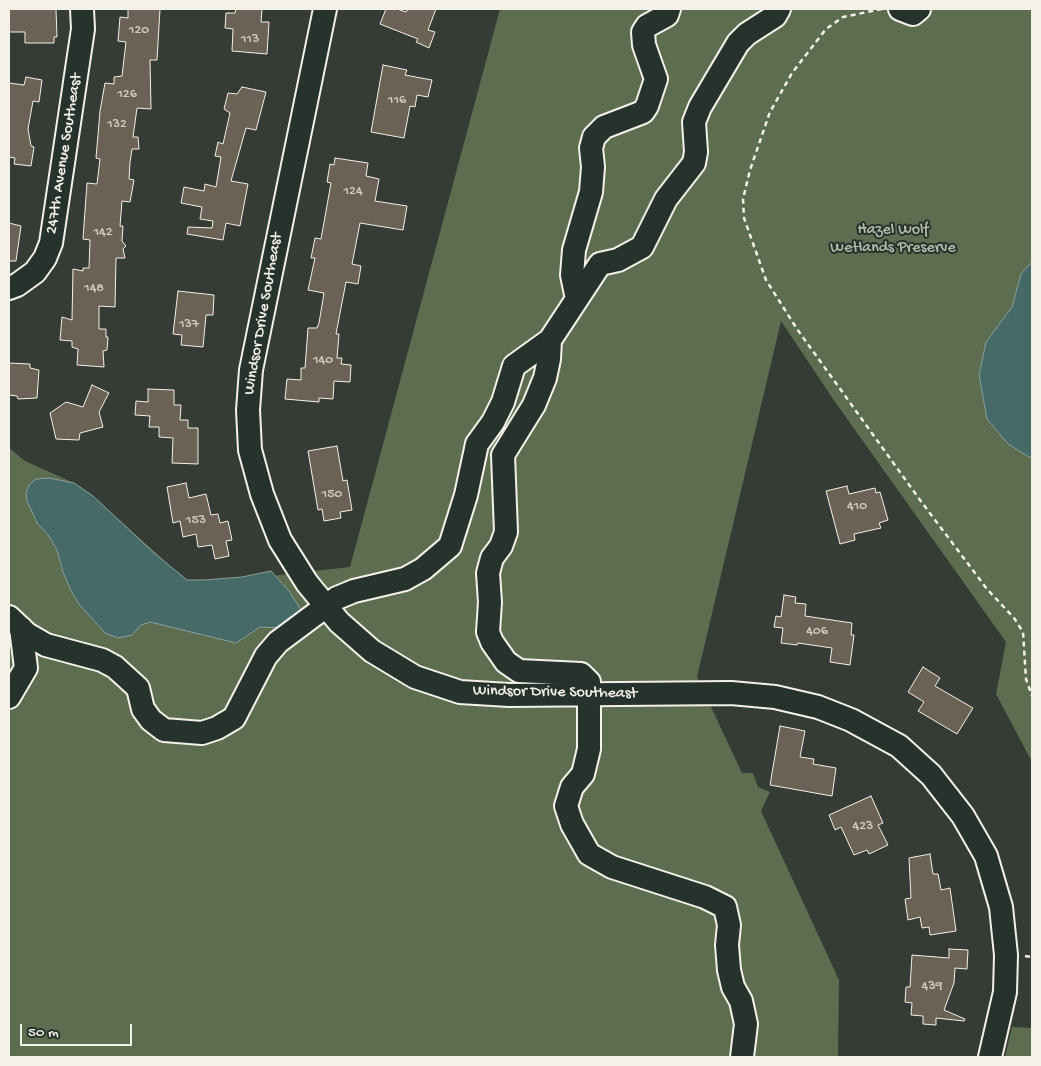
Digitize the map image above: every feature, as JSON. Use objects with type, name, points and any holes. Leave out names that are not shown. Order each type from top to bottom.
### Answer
[{"type":"street","name":"247th Avenue Southeast","points":[[13,287],[35,272],[45,258],[55,227],[83,29],[82,9]]},
{"type":"street","name":"Windsor Drive Southeast","points":[[325,9],[258,332],[248,410],[250,450],[262,494],[280,540],[307,582],[339,622],[372,650],[415,677],[460,692],[509,695],[731,693],[775,697],[809,705],[857,722],[890,741],[930,775],[963,816],[986,856],[1002,907],[1006,955],[1005,992],[990,1057]]},
{"type":"street","points":[[577,299],[572,275],[574,250],[591,192],[593,172],[591,148],[594,137],[604,127],[643,112],[647,106],[656,79],[644,45],[642,32],[647,26],[667,15],[669,9]]},
{"type":"street","points":[[12,620],[46,645],[102,660],[115,667],[138,688],[143,709],[151,720],[164,730],[202,733],[217,728],[234,718],[266,656],[278,642],[326,606],[354,591],[405,579],[422,569],[450,546],[466,495],[477,444],[493,422],[500,408],[514,366],[550,340],[600,264],[618,260],[642,247],[666,199],[694,162],[696,152],[694,122],[700,107],[738,42],[775,16],[779,9]]},
{"type":"street","points":[[900,9],[913,14],[919,9]]},
{"type":"street","points":[[550,340],[545,378],[534,405],[503,455],[506,532],[501,546],[492,558],[488,573],[490,602],[488,632],[492,642],[506,662],[519,671],[580,674],[589,682],[589,749],[583,774],[572,787],[566,806],[572,824],[589,854],[612,867],[705,897],[725,907],[729,925],[727,945],[729,970],[733,987],[741,1001],[746,1024],[742,1057]]},
{"type":"street","points":[[9,697],[26,668],[12,620]]},
{"type":"path","points":[[886,9],[843,17],[826,29],[792,73],[770,112],[750,170],[743,199],[744,218],[766,280],[798,330],[976,574],[1014,618],[1023,632],[1026,679],[1032,696]]},
{"type":"green space","name":"Hazel Wolf Wetlands Preserve","points":[[500,9],[1032,9],[1032,762],[996,694],[1006,642],[833,399],[781,321],[697,677],[742,773],[753,773],[758,787],[770,792],[761,811],[839,980],[838,1057],[9,1057],[9,448],[25,461],[74,483],[93,496],[191,585],[350,567]]},
{"type":"green space","points":[[1012,1027],[1032,1028],[1032,1057],[1005,1057]]},
{"type":"water","points":[[1032,262],[1032,457],[1029,457],[1008,444],[987,419],[979,375],[986,342],[1012,307],[1021,274]]},
{"type":"water","points":[[49,478],[74,483],[93,496],[153,552],[187,580],[242,577],[271,571],[289,591],[305,616],[283,628],[260,627],[236,643],[150,622],[141,625],[132,635],[118,638],[105,633],[79,604],[71,591],[57,550],[49,536],[37,523],[27,501],[26,493],[29,485],[36,479]]},
{"type":"building","points":[[9,9],[56,9],[57,37],[54,37],[54,43],[25,43],[25,32],[9,32]]},
{"type":"building","points":[[128,9],[160,9],[157,60],[150,60],[151,109],[137,108],[133,137],[138,137],[139,149],[132,149],[129,179],[134,180],[130,202],[122,201],[120,226],[123,226],[122,241],[126,246],[123,249],[125,258],[116,258],[115,307],[99,306],[99,329],[106,329],[106,337],[108,337],[107,350],[103,351],[104,367],[77,365],[78,349],[72,347],[72,341],[60,340],[62,317],[72,320],[73,269],[83,271],[83,268],[89,268],[90,240],[83,239],[87,183],[97,184],[100,159],[96,158],[100,111],[105,83],[114,84],[114,77],[122,76],[126,42],[118,41],[120,17],[128,18]]},
{"type":"building","points":[[236,9],[262,9],[261,22],[269,22],[267,54],[232,51],[233,29],[225,28],[226,13],[235,13]]},
{"type":"building","points":[[386,9],[397,9],[406,12],[408,9],[436,9],[428,30],[435,32],[429,48],[416,42],[418,39],[380,24]]},
{"type":"building","points":[[383,65],[407,70],[405,75],[432,80],[428,97],[417,95],[415,107],[410,106],[404,138],[371,132]]},
{"type":"building","points":[[26,77],[42,80],[39,102],[33,101],[28,129],[31,146],[34,147],[31,166],[14,164],[15,158],[9,157],[9,83],[24,85]]},
{"type":"building","points":[[242,87],[266,92],[256,130],[246,128],[231,181],[248,184],[240,226],[226,223],[223,240],[187,234],[188,227],[212,228],[213,221],[200,219],[202,207],[181,203],[184,187],[204,191],[205,184],[216,187],[221,157],[215,156],[218,142],[223,144],[230,113],[224,109],[228,93],[237,94]]},
{"type":"building","points":[[335,158],[368,163],[366,176],[379,179],[375,201],[407,206],[403,230],[360,223],[352,264],[361,266],[358,284],[346,282],[336,334],[339,334],[337,358],[342,358],[341,364],[351,365],[350,382],[334,381],[333,399],[319,398],[319,402],[285,399],[287,379],[301,380],[301,368],[305,368],[308,328],[317,328],[319,323],[324,293],[308,290],[315,258],[311,258],[315,238],[321,239],[331,183],[327,182],[330,164],[334,165]]},
{"type":"building","points":[[9,223],[21,226],[16,261],[9,261]]},
{"type":"building","points":[[178,291],[214,295],[213,315],[206,315],[203,347],[181,345],[182,335],[173,334]]},
{"type":"building","points":[[9,363],[30,364],[30,368],[39,370],[37,398],[18,399],[17,396],[9,395]]},
{"type":"building","points":[[92,385],[109,393],[99,412],[103,427],[80,433],[79,440],[56,439],[50,413],[66,402],[83,407]]},
{"type":"building","points":[[148,389],[174,390],[174,405],[181,405],[180,420],[188,420],[188,428],[198,428],[198,464],[172,463],[173,438],[159,437],[159,427],[149,427],[150,416],[135,415],[136,401],[148,402]]},
{"type":"building","points":[[337,446],[343,481],[347,480],[352,510],[340,512],[341,518],[324,521],[322,509],[318,510],[308,451]]},
{"type":"building","points":[[186,483],[189,498],[206,494],[211,515],[218,514],[220,523],[228,521],[232,540],[226,541],[229,556],[215,559],[212,545],[198,547],[196,534],[183,537],[180,521],[173,523],[167,487]]},
{"type":"building","points":[[847,486],[849,494],[875,488],[876,493],[880,492],[888,520],[879,523],[881,528],[854,534],[855,540],[840,544],[826,491]]},
{"type":"building","points":[[784,595],[796,597],[795,603],[806,604],[805,616],[852,623],[851,635],[854,635],[850,665],[830,662],[832,648],[798,643],[797,645],[781,643],[783,628],[774,627],[776,616],[781,617]]},
{"type":"building","points":[[923,667],[940,678],[935,686],[973,708],[957,734],[918,711],[924,702],[908,692]]},
{"type":"building","points":[[780,726],[805,731],[800,757],[814,759],[813,764],[836,768],[832,796],[770,785]]},
{"type":"building","points":[[871,796],[883,823],[878,825],[888,845],[869,854],[867,850],[854,855],[841,827],[835,830],[829,815]]},
{"type":"building","points":[[930,854],[933,874],[938,874],[941,890],[950,888],[956,931],[930,935],[929,927],[922,928],[920,917],[908,920],[905,899],[911,898],[909,858]]},
{"type":"building","points":[[949,949],[968,950],[967,969],[955,968],[954,983],[944,1010],[965,1019],[964,1021],[936,1018],[936,1025],[923,1024],[923,1016],[911,1015],[912,1003],[905,1002],[906,987],[910,987],[912,955],[949,958]]}]
